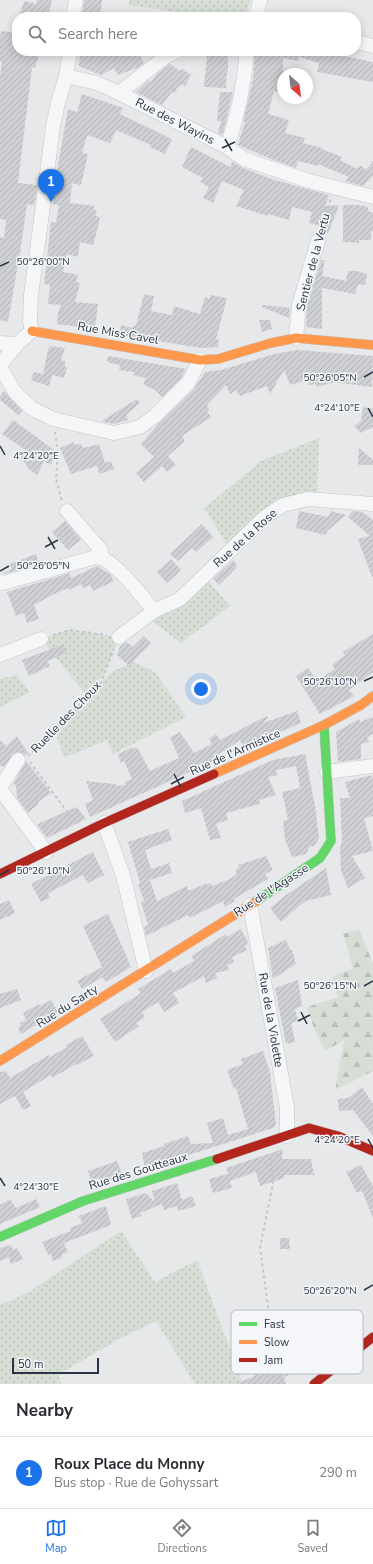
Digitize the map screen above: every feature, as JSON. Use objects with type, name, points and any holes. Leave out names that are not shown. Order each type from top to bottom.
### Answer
[{"type":"street","points":[[74,12],[76,0]]},
{"type":"street","points":[[257,12],[260,0]]},
{"type":"street","points":[[361,43],[373,46]]},
{"type":"street","points":[[69,56],[66,76],[58,103],[42,213],[31,295],[30,322],[32,330],[17,344],[0,366],[15,392],[31,408],[54,420],[114,433],[140,426],[156,415],[188,383],[200,360]]},
{"type":"street","points":[[119,93],[167,56]]},
{"type":"street","points":[[227,147],[236,120],[245,75],[247,56]]},
{"type":"street","name":"Rue des Wayins","points":[[66,76],[96,83],[119,93],[227,147],[244,159],[309,181],[373,197]]},
{"type":"street","name":"Sentier de la Vertu","points":[[296,338],[299,305],[318,241]]},
{"type":"street","name":"Rue Miss Cavel","points":[[32,330],[200,360],[218,359],[271,343],[296,338],[373,345]]},
{"type":"street","points":[[0,343],[17,344]]},
{"type":"street","name":"Rue de la Rose","points":[[119,637],[154,611],[180,599],[265,517],[283,505],[308,499],[373,504]]},
{"type":"street","points":[[67,511],[100,550],[102,558]]},
{"type":"street","points":[[0,582],[3,583],[96,557],[102,558],[109,561],[154,611]]},
{"type":"street","points":[[0,655],[41,639]]},
{"type":"street","name":"Rue de l'Armistice","points":[[0,874],[104,823],[324,725],[362,705],[373,696]]},
{"type":"street","name":"Rue de l'Agasse","points":[[146,971],[250,905],[320,858],[331,841],[324,725]]},
{"type":"street","name":"Ruelle des Choux","points":[[23,758],[0,788],[46,852]]},
{"type":"street","points":[[327,772],[373,766]]},
{"type":"street","points":[[104,823],[123,876],[146,971]]},
{"type":"street","name":"Rue de la Violette","points":[[250,905],[287,1107],[287,1136]]},
{"type":"street","name":"Rue du Sarty","points":[[0,1061],[146,971]]},
{"type":"street","name":"Rue des Goutteaux","points":[[0,1237],[83,1201],[270,1142],[309,1128],[338,1136],[373,1152]]},
{"type":"street","points":[[363,1345],[373,1337]]},
{"type":"street","points":[[314,1384],[327,1374]]},
{"type":"path","name":"Sentier de la Vertu","points":[[318,241],[334,188]]},
{"type":"path","points":[[54,420],[58,454],[56,478],[61,498],[67,511]]},
{"type":"path","points":[[41,639],[70,630],[119,637]]},
{"type":"path","name":"Ruelle des Choux","points":[[23,758],[101,684],[119,637]]},
{"type":"path","points":[[23,758],[82,834]]},
{"type":"path","points":[[269,1310],[260,1247],[273,1184],[270,1142]]},
{"type":"path","points":[[279,1374],[283,1384]]},
{"type":"green space","points":[[130,0],[250,0],[247,12],[177,12],[128,5]]},
{"type":"green space","points":[[319,438],[317,500],[273,512],[231,550],[204,508],[263,460]]},
{"type":"green space","points":[[204,576],[230,606],[181,643],[153,622],[154,611]]},
{"type":"green space","points":[[70,630],[119,637],[104,674],[92,691],[113,671],[134,662],[155,672],[186,717],[113,754],[107,740],[64,758],[55,729],[87,696],[41,639]]},
{"type":"green space","points":[[16,675],[30,692],[0,707],[0,679]]},
{"type":"green space","points":[[359,929],[373,964],[373,1071],[335,1090],[344,1040],[325,1051],[314,1028],[307,1007],[338,997],[332,977],[353,968],[343,934]]},
{"type":"green space","points":[[121,1231],[155,1282],[197,1260],[231,1352],[231,1374],[239,1374],[243,1384],[195,1384],[156,1321],[119,1339],[58,1375],[62,1384],[0,1384],[0,1305],[29,1292]]},
{"type":"building","points":[[37,0],[52,0],[49,12],[21,12],[24,1],[36,4]]},
{"type":"building","points":[[84,0],[102,0],[101,12],[83,12]]},
{"type":"building","points":[[1,31],[12,32],[12,56],[39,56],[35,68],[32,67],[18,183],[37,185],[36,196],[34,205],[27,204],[8,322],[0,320],[0,237],[4,238],[6,220],[0,219],[0,77],[2,62],[0,61]]},
{"type":"building","points":[[80,56],[140,56],[144,63],[137,68],[118,75],[114,68],[101,75],[79,66]]},
{"type":"building","points":[[207,56],[228,56],[226,88],[204,87]]},
{"type":"building","points":[[255,56],[344,56],[373,62],[373,82],[317,72],[319,63],[299,57],[298,61],[283,58],[283,68],[277,68],[277,92],[274,91],[268,114],[289,120],[285,133],[305,138],[303,143],[322,148],[342,157],[340,160],[357,169],[360,165],[366,170],[373,161],[373,176],[363,186],[345,181],[349,177],[318,164],[318,166],[298,161],[296,168],[238,145],[245,121],[243,122],[253,80]]},
{"type":"building","points":[[170,64],[180,71],[182,69],[191,75],[185,86],[182,84],[180,87],[178,86],[175,93],[172,92],[162,105],[136,92],[149,80],[150,83],[157,74]]},
{"type":"building","points":[[220,92],[233,92],[223,133],[221,134],[218,133],[221,121],[217,121]]},
{"type":"building","points":[[82,94],[123,108],[120,114],[172,139],[165,154],[150,147],[151,145],[116,130],[110,143],[87,135],[82,153],[88,154],[81,185],[72,183],[70,203],[94,206],[94,210],[97,211],[95,216],[100,217],[93,245],[80,242],[78,257],[67,254],[63,272],[78,275],[76,282],[80,283],[75,302],[98,304],[95,328],[57,324],[58,313],[61,305],[48,304],[50,285],[44,284],[51,222],[56,223],[59,205],[53,204],[56,176],[68,109],[77,112]]},
{"type":"building","points":[[191,147],[230,167],[233,162],[241,167],[271,179],[329,195],[325,206],[339,205],[328,234],[317,225],[309,223],[312,212],[292,207],[289,220],[268,214],[268,216],[236,206],[244,190],[222,181],[213,203],[203,198],[209,187],[200,182],[203,178],[182,167]]},
{"type":"building","points":[[343,205],[359,205],[368,207],[368,211],[373,213],[373,231],[371,232],[371,240],[359,240],[359,243],[343,242]]},
{"type":"building","points":[[321,260],[325,260],[322,276],[346,281],[348,271],[357,271],[367,274],[365,285],[358,284],[355,294],[322,288],[322,329],[306,327],[307,307]]},
{"type":"building","points":[[144,294],[154,296],[151,311],[172,315],[174,306],[200,314],[205,297],[209,299],[211,295],[227,298],[216,339],[219,340],[218,347],[201,348],[120,335],[121,325],[132,328],[133,326],[136,326]]},
{"type":"building","points":[[263,305],[290,308],[289,318],[262,307]]},
{"type":"building","points":[[259,320],[270,320],[272,329],[262,332]]},
{"type":"building","points":[[50,346],[65,348],[61,360],[65,361],[65,367],[67,368],[64,378],[52,375],[49,386],[31,380],[34,372],[43,374],[48,349]]},
{"type":"building","points":[[297,350],[373,356],[372,387],[334,382],[317,387],[316,384],[309,385],[307,380],[290,385],[284,370],[270,394],[267,386],[240,396],[236,390],[230,394],[226,385],[207,405],[209,410],[207,411],[211,417],[182,436],[185,441],[168,456],[176,465],[167,472],[162,466],[144,482],[136,473],[154,457],[141,444],[158,424],[194,389],[205,372],[221,370],[274,354]]},
{"type":"building","points":[[108,356],[186,369],[181,378],[162,397],[155,390],[143,384],[146,378],[133,375],[134,372],[119,370],[120,365],[107,362]]},
{"type":"building","points":[[4,391],[22,411],[18,415],[0,400],[0,397]]},
{"type":"building","points":[[137,399],[140,403],[126,415],[128,420],[114,424],[103,422],[103,420]]},
{"type":"building","points":[[363,407],[373,409],[373,427],[361,433],[354,426],[361,421]]},
{"type":"building","points":[[13,420],[57,452],[51,465],[44,461],[37,475],[26,467],[27,465],[19,457],[27,451],[2,434]]},
{"type":"building","points":[[74,442],[75,445],[81,444],[83,448],[99,444],[105,463],[111,461],[114,469],[99,474],[97,466],[71,474],[60,448]]},
{"type":"building","points":[[359,448],[373,460],[373,465],[358,465]]},
{"type":"building","points":[[299,511],[328,517],[331,511],[346,515],[327,531],[326,535],[323,534],[320,537],[321,534],[296,528]]},
{"type":"building","points":[[353,511],[362,512],[373,520],[373,577],[358,539],[370,536],[348,517]]},
{"type":"building","points":[[65,521],[81,540],[68,550],[52,532]]},
{"type":"building","points":[[202,524],[213,537],[196,552],[192,548],[178,561],[170,554]]},
{"type":"building","points":[[36,554],[38,561],[42,560],[43,563],[4,574],[3,573],[12,569],[10,564]]},
{"type":"building","points":[[171,559],[181,570],[167,583],[157,572]]},
{"type":"building","points":[[233,560],[237,565],[236,568],[219,585],[213,579]]},
{"type":"building","points":[[97,566],[110,574],[114,581],[93,591],[90,585],[83,588],[81,584],[69,590],[68,588],[52,595],[34,605],[39,619],[27,623],[24,613],[16,616],[7,592],[70,573],[71,578]]},
{"type":"building","points":[[373,634],[373,672],[349,690],[354,696],[320,714],[296,676],[308,668],[317,681],[335,669],[332,665],[345,655],[343,652]]},
{"type":"building","points":[[144,636],[151,643],[129,666],[117,655],[120,646],[127,642],[133,647]]},
{"type":"building","points":[[64,644],[67,653],[47,661],[50,666],[29,676],[22,660]]},
{"type":"building","points":[[297,711],[301,723],[244,748],[240,740],[212,759],[214,761],[90,817],[85,804],[93,800],[86,781],[115,784],[116,786],[126,785],[124,782],[132,779],[124,761],[121,763],[118,754],[132,747],[132,749],[137,747],[150,771],[179,758],[170,737],[180,732],[194,753],[212,744],[209,739],[216,734],[220,740],[267,716],[268,718],[263,723]]},
{"type":"building","points":[[373,717],[373,734],[367,737],[369,742],[361,744],[361,759],[338,762],[336,732],[359,719],[360,722]]},
{"type":"building","points":[[17,736],[28,753],[25,755],[19,752],[14,753],[4,767],[0,765],[0,740],[6,746]]},
{"type":"building","points":[[305,754],[315,806],[319,838],[314,846],[310,846],[306,854],[292,857],[285,839],[283,821],[288,819],[282,792],[300,788],[296,766],[276,770],[277,775],[268,777],[276,795],[259,800],[260,804],[226,813],[228,820],[216,824],[221,838],[210,840],[201,808],[185,813],[182,801],[273,760]]},
{"type":"building","points":[[26,761],[51,793],[38,802],[39,803],[28,813],[17,798],[16,785],[13,784]]},
{"type":"building","points":[[372,775],[373,816],[364,818],[373,851],[352,856],[365,878],[348,888],[341,870],[340,849],[342,840],[340,798],[350,798],[345,782]]},
{"type":"building","points":[[77,807],[86,819],[47,838],[37,825],[42,822]]},
{"type":"building","points":[[168,829],[172,840],[145,850],[151,869],[169,863],[172,873],[150,880],[157,901],[187,886],[188,891],[207,883],[207,885],[210,883],[212,886],[228,880],[237,874],[235,870],[240,867],[238,865],[266,856],[273,870],[265,874],[268,879],[234,899],[235,901],[225,907],[223,901],[190,918],[188,915],[146,936],[144,927],[148,925],[141,902],[144,901],[138,884],[140,883],[128,842]]},
{"type":"building","points":[[93,852],[104,875],[88,883],[83,875],[48,893],[50,898],[41,902],[31,884]]},
{"type":"building","points":[[326,868],[331,895],[305,901],[281,922],[270,908],[286,895]]},
{"type":"building","points":[[9,900],[15,913],[0,920],[0,904]]},
{"type":"building","points":[[108,914],[131,967],[106,982],[103,977],[82,989],[77,981],[102,967],[83,926]]},
{"type":"building","points":[[241,929],[248,942],[245,946],[247,950],[232,957],[234,962],[227,965],[229,970],[215,973],[217,978],[206,983],[204,976],[173,993],[179,1003],[164,1012],[158,1002],[142,1012],[145,1017],[136,1023],[139,1026],[115,1042],[100,1019],[141,993],[138,989],[171,969],[173,973],[194,961],[191,956],[226,934],[227,937]]},
{"type":"building","points":[[286,940],[290,950],[292,950],[296,964],[273,979],[268,948]]},
{"type":"building","points":[[298,980],[302,1006],[295,1009],[298,1021],[291,1023],[295,1042],[286,1044],[275,988]]},
{"type":"building","points":[[17,989],[21,1000],[0,1008],[0,994]]},
{"type":"building","points":[[51,1000],[58,1012],[21,1034],[18,1028],[21,1025],[20,1023],[26,1020],[23,1013],[39,1004],[40,1006]]},
{"type":"building","points":[[82,1036],[94,1056],[77,1065],[76,1064],[52,1078],[51,1075],[23,1092],[31,1106],[23,1110],[15,1096],[0,1104],[0,1072],[6,1071],[10,1078],[49,1055],[50,1057],[67,1047],[66,1045]]},
{"type":"building","points":[[263,1051],[270,1072],[276,1125],[273,1128],[145,1169],[142,1153],[164,1146],[164,1144],[188,1136],[191,1144],[213,1143],[207,1123],[223,1118],[228,1135],[248,1129],[236,1088],[234,1089],[227,1070],[243,1064],[241,1059]]},
{"type":"building","points":[[362,1087],[373,1104],[373,1136],[353,1110],[339,1111],[338,1099],[348,1098]]},
{"type":"building","points":[[283,1149],[282,1159],[311,1159],[314,1175],[284,1175],[284,1178],[260,1186],[256,1172],[230,1181],[232,1188],[213,1193],[209,1179],[228,1174],[226,1168]]},
{"type":"building","points":[[117,1161],[123,1176],[101,1183],[99,1178],[91,1181],[88,1171]]},
{"type":"building","points":[[361,1165],[373,1186],[373,1218],[362,1191],[357,1193],[346,1172]]},
{"type":"building","points":[[177,1183],[182,1200],[192,1196],[196,1206],[178,1211],[177,1206],[164,1210],[162,1204],[140,1213],[141,1216],[132,1219],[126,1199],[146,1193],[155,1202],[152,1191]]},
{"type":"building","points":[[10,1199],[16,1208],[36,1199],[40,1207],[0,1224],[0,1205]]},
{"type":"building","points":[[106,1206],[111,1225],[64,1243],[68,1252],[62,1254],[63,1257],[53,1261],[51,1254],[48,1255],[42,1242],[71,1231],[70,1228],[82,1223],[79,1216]]},
{"type":"building","points":[[280,1238],[289,1238],[290,1249],[280,1249]]},
{"type":"building","points":[[11,1245],[13,1250],[17,1248],[23,1259],[11,1264],[9,1257],[0,1261],[0,1248]]},
{"type":"building","points":[[254,1374],[292,1374],[284,1377],[286,1384],[236,1384],[255,1376]]},
{"type":"traffic: fast","points":[[255,902],[320,858],[331,841],[324,725]]},
{"type":"traffic: fast","points":[[0,1237],[83,1201],[217,1159]]},
{"type":"traffic: slow","points":[[32,331],[200,360],[218,359],[271,343],[296,338],[373,345]]},
{"type":"traffic: slow","points":[[214,774],[324,725],[361,705],[373,696]]},
{"type":"traffic: slow","points":[[0,1061],[255,902]]},
{"type":"traffic: jam","points":[[0,874],[104,823],[214,774]]},
{"type":"traffic: jam","points":[[217,1159],[309,1128],[338,1136],[373,1151]]},
{"type":"traffic: jam","points":[[363,1345],[373,1337]]},
{"type":"traffic: jam","points":[[314,1384],[327,1374]]},
{"type":"place","name":"Roux Place du Monny","points":[[51,202]]}]
